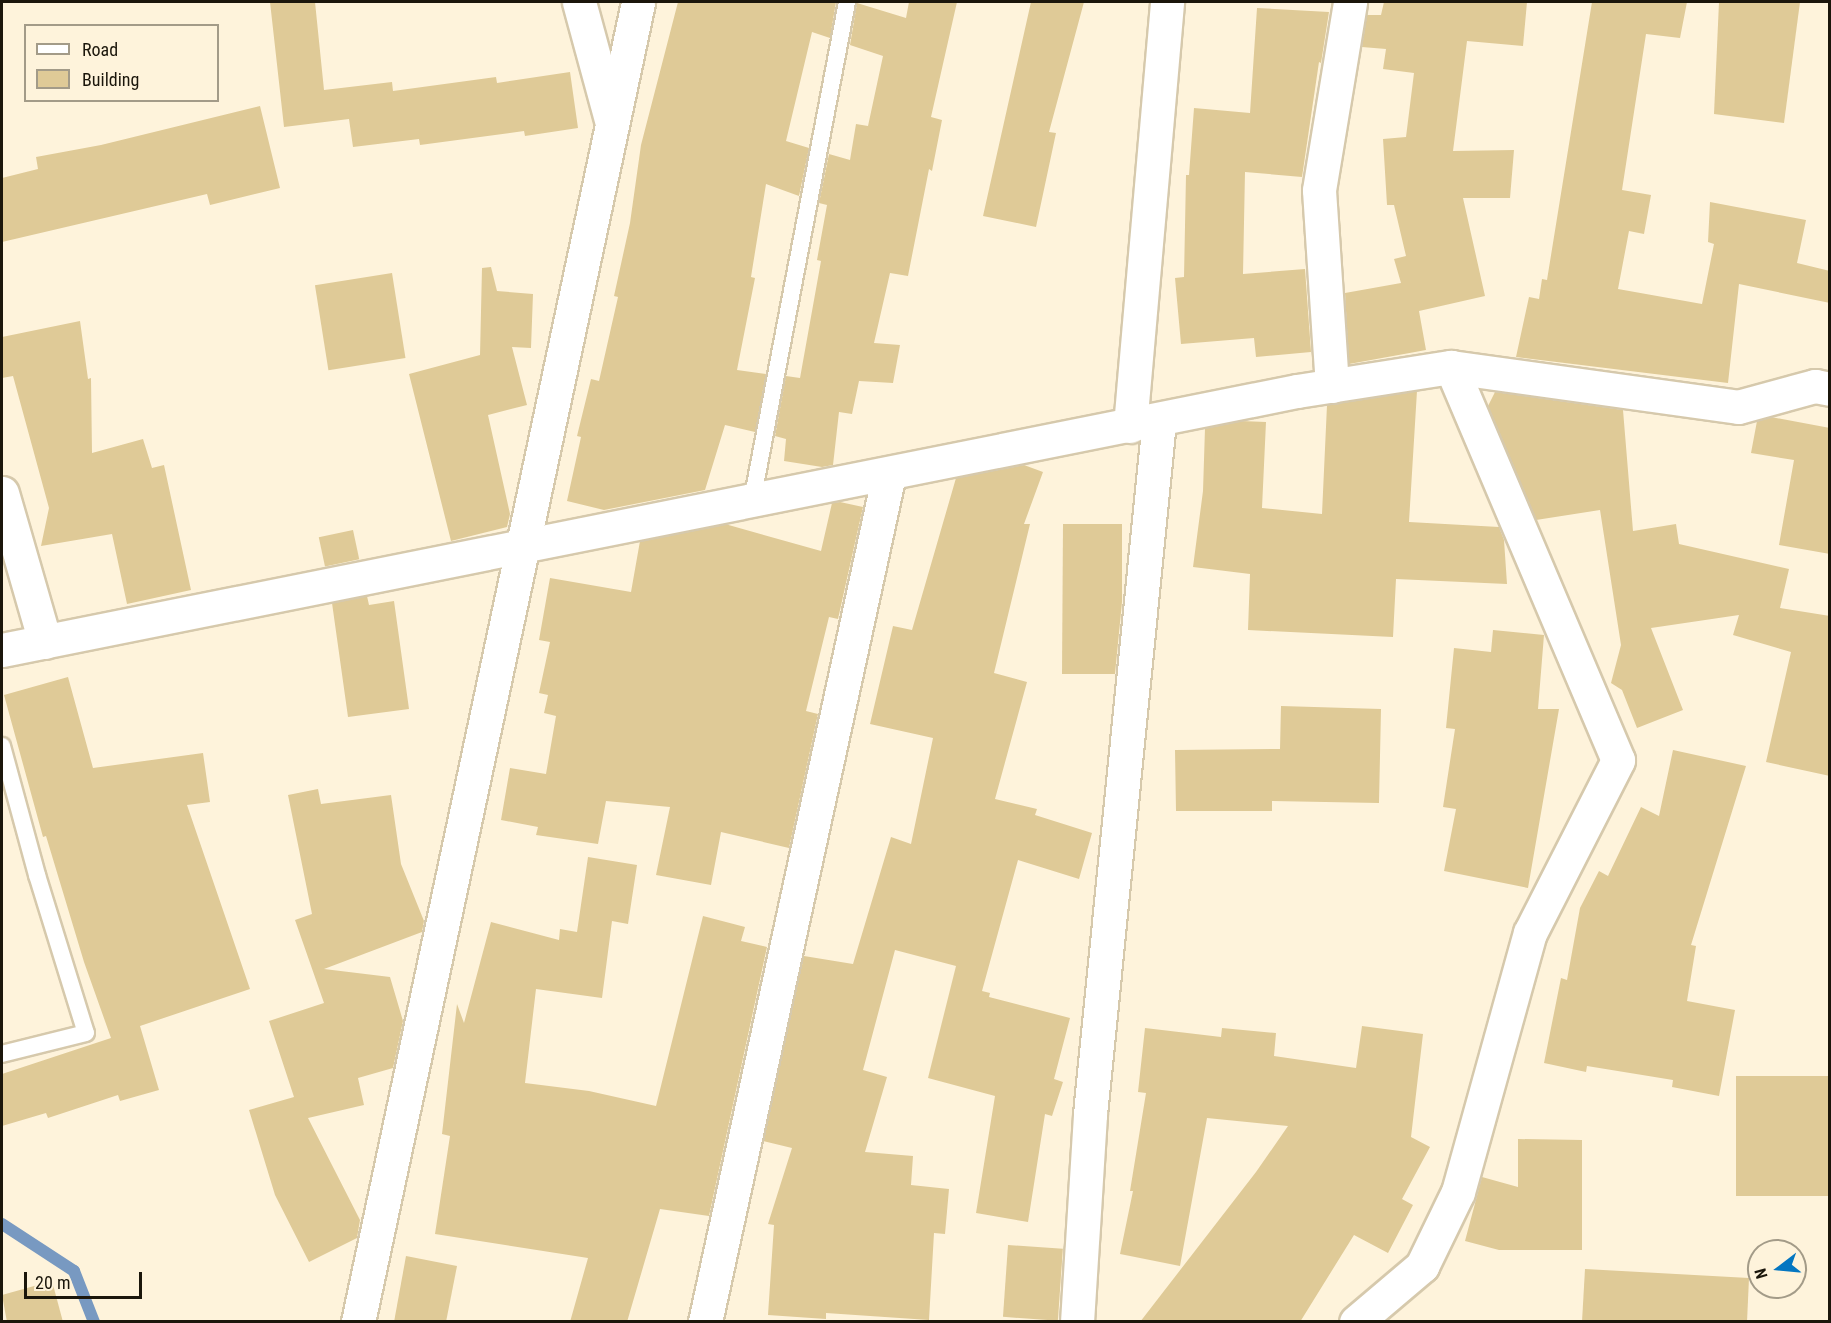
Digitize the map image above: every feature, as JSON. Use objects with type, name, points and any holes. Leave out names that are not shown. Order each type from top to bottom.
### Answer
[{"type":"street","points":[[579,2],[612,124]]},
{"type":"street","points":[[358,1322],[638,2]]},
{"type":"street","points":[[1077,1322],[1090,1114],[1145,423],[1167,2]]},
{"type":"street","points":[[1332,386],[1319,190],[1350,2]]},
{"type":"street","points":[[1356,1322],[1422,1266],[1458,1192],[1530,933],[1618,760],[1451,367]]},
{"type":"street","points":[[2,650],[1332,386],[1451,367],[1738,407],[1815,386],[1830,389]]},
{"type":"street","points":[[705,1322],[889,474]]},
{"type":"street","points":[[2,493],[45,642]]},
{"type":"lane","points":[[752,501],[847,2]]},
{"type":"lane","points":[[2,746],[37,875],[86,1032],[2,1054]]},
{"type":"building","points":[[270,2],[315,2],[324,90],[392,82],[393,91],[496,77],[497,83],[570,72],[578,128],[525,136],[524,131],[420,145],[419,139],[353,147],[349,119],[284,127]]},
{"type":"building","points":[[678,2],[836,2],[830,38],[812,32],[786,141],[809,148],[799,196],[766,184],[751,277],[755,278],[737,370],[766,374],[755,432],[725,425],[705,490],[604,510],[567,501],[581,437],[577,436],[591,379],[599,381],[618,297],[614,296],[630,223],[641,145]]},
{"type":"building","points":[[909,2],[957,2],[931,117],[942,120],[932,171],[929,169],[908,276],[890,273],[874,343],[900,345],[893,383],[859,381],[852,414],[839,412],[833,465],[822,467],[784,461],[786,439],[775,436],[786,376],[800,378],[821,261],[817,260],[827,205],[819,203],[829,154],[850,160],[856,124],[868,126],[883,56],[850,45],[857,3],[906,18]]},
{"type":"building","points":[[1031,2],[1084,2],[1049,132],[1056,133],[1036,227],[983,216]]},
{"type":"building","points":[[1384,2],[1527,2],[1523,46],[1467,41],[1453,151],[1514,150],[1510,198],[1463,198],[1485,296],[1419,311],[1426,350],[1349,364],[1345,293],[1401,283],[1394,259],[1406,256],[1394,205],[1387,205],[1383,139],[1406,137],[1414,73],[1383,69],[1386,49],[1362,47],[1367,15],[1381,15]]},
{"type":"building","points":[[1592,2],[1687,2],[1680,38],[1646,34],[1622,190],[1651,195],[1644,234],[1629,231],[1618,289],[1702,304],[1714,244],[1708,242],[1710,202],[1806,220],[1797,263],[1830,271],[1830,303],[1739,284],[1728,383],[1516,357],[1529,297],[1539,299],[1542,279],[1547,280]]},
{"type":"building","points":[[1719,2],[1800,2],[1784,123],[1714,114]]},
{"type":"building","points":[[1257,8],[1329,12],[1302,177],[1245,172],[1243,274],[1305,269],[1311,352],[1256,357],[1254,338],[1181,344],[1175,278],[1184,277],[1186,175],[1189,175],[1194,108],[1250,113]]},
{"type":"building","points":[[260,106],[280,188],[210,205],[207,194],[2,242],[2,178],[38,169],[36,157],[101,145]]},
{"type":"building","points":[[491,267],[497,291],[533,294],[531,348],[512,347],[527,405],[488,415],[510,514],[507,527],[451,541],[409,374],[480,355],[482,268]]},
{"type":"building","points":[[392,273],[405,358],[328,370],[315,285]]},
{"type":"building","points":[[80,321],[88,379],[91,378],[92,453],[143,439],[152,468],[164,465],[191,590],[127,604],[112,534],[41,546],[49,508],[13,376],[2,378],[2,337]]},
{"type":"building","points":[[1417,391],[1409,522],[1499,527],[1504,540],[1507,584],[1396,579],[1393,637],[1248,630],[1250,574],[1193,567],[1203,491],[1205,428],[1241,421],[1266,422],[1262,508],[1322,514],[1327,405]]},
{"type":"building","points":[[1495,392],[1623,410],[1633,531],[1676,524],[1679,544],[1789,569],[1780,608],[1830,616],[1830,776],[1766,762],[1791,652],[1733,635],[1739,615],[1651,628],[1683,710],[1637,728],[1622,690],[1611,683],[1621,645],[1600,510],[1536,520],[1488,406]]},
{"type":"building","points":[[1771,417],[1830,428],[1830,554],[1779,545],[1794,460],[1751,453],[1757,421]]},
{"type":"building","points":[[1024,465],[1043,472],[1024,524],[1030,524],[994,673],[1027,682],[995,799],[1037,809],[1035,815],[1092,833],[1079,879],[1018,860],[982,991],[990,993],[989,997],[1070,1018],[1054,1079],[1063,1082],[1052,1116],[1045,1114],[1028,1222],[976,1213],[995,1096],[928,1078],[956,966],[895,950],[863,1070],[887,1077],[865,1152],[913,1156],[911,1185],[949,1189],[945,1234],[934,1233],[929,1320],[826,1313],[826,1319],[768,1315],[774,1225],[768,1224],[792,1148],[763,1141],[804,956],[853,964],[891,837],[911,844],[933,738],[870,724],[893,626],[912,630],[956,478]]},
{"type":"building","points":[[840,502],[863,507],[838,619],[829,617],[806,711],[818,714],[789,848],[721,832],[711,885],[656,875],[670,807],[606,801],[598,844],[536,835],[538,827],[501,820],[510,768],[546,774],[556,716],[544,713],[548,695],[539,693],[550,642],[539,640],[550,578],[631,592],[640,541],[725,524],[821,551],[832,503]]},
{"type":"building","points":[[1063,524],[1122,524],[1122,602],[1115,674],[1062,674]]},
{"type":"building","points":[[353,530],[359,559],[325,567],[319,537]]},
{"type":"building","points":[[367,596],[369,605],[394,601],[409,709],[348,717],[332,603]]},
{"type":"building","points":[[1493,630],[1544,635],[1538,709],[1559,709],[1528,888],[1444,871],[1456,809],[1443,807],[1455,729],[1446,728],[1454,648],[1491,652]]},
{"type":"building","points":[[68,677],[93,768],[203,753],[210,802],[187,805],[250,989],[140,1026],[159,1090],[120,1101],[118,1095],[48,1118],[46,1113],[2,1126],[2,1074],[111,1038],[84,962],[46,836],[43,837],[4,695]]},
{"type":"building","points":[[1281,706],[1381,709],[1379,803],[1272,801],[1272,811],[1176,811],[1175,750],[1280,749]]},
{"type":"building","points":[[1673,750],[1746,766],[1691,945],[1696,946],[1687,1001],[1735,1010],[1719,1096],[1672,1087],[1673,1080],[1587,1066],[1586,1072],[1544,1063],[1561,978],[1567,980],[1580,908],[1599,871],[1608,876],[1641,807],[1659,816]]},
{"type":"building","points":[[318,789],[321,804],[391,795],[401,864],[424,921],[422,932],[324,969],[390,977],[403,1021],[393,1068],[358,1078],[364,1105],[308,1118],[360,1220],[357,1238],[309,1262],[275,1195],[249,1110],[294,1097],[269,1021],[324,1003],[295,920],[312,914],[288,795]]},
{"type":"building","points":[[588,857],[637,865],[628,924],[612,921],[602,998],[536,989],[525,1083],[589,1091],[656,1106],[703,916],[745,927],[741,941],[767,947],[709,1216],[660,1209],[627,1322],[570,1322],[588,1258],[435,1234],[450,1136],[442,1134],[457,1004],[464,1023],[491,922],[559,940],[560,929],[577,932]]},
{"type":"building","points":[[1362,1026],[1423,1034],[1411,1137],[1430,1147],[1402,1199],[1413,1205],[1388,1253],[1354,1235],[1300,1322],[1140,1322],[1256,1172],[1288,1126],[1207,1118],[1180,1266],[1120,1254],[1133,1191],[1130,1191],[1146,1093],[1138,1092],[1145,1028],[1221,1037],[1222,1028],[1276,1033],[1274,1056],[1356,1068]]},
{"type":"building","points":[[1736,1076],[1830,1076],[1830,1196],[1736,1196]]},
{"type":"building","points":[[1518,1139],[1582,1140],[1582,1250],[1499,1250],[1465,1241],[1482,1177],[1518,1187]]},
{"type":"building","points":[[1008,1245],[1063,1249],[1058,1321],[1003,1317]]},
{"type":"building","points":[[406,1256],[457,1266],[446,1322],[394,1322]]},
{"type":"building","points":[[1585,1269],[1747,1278],[1747,1322],[1582,1322]]},
{"type":"building","points":[[52,1281],[63,1322],[7,1322],[2,1295]]},
{"type":"waterway","points":[[2,1224],[74,1271],[94,1322]]}]
